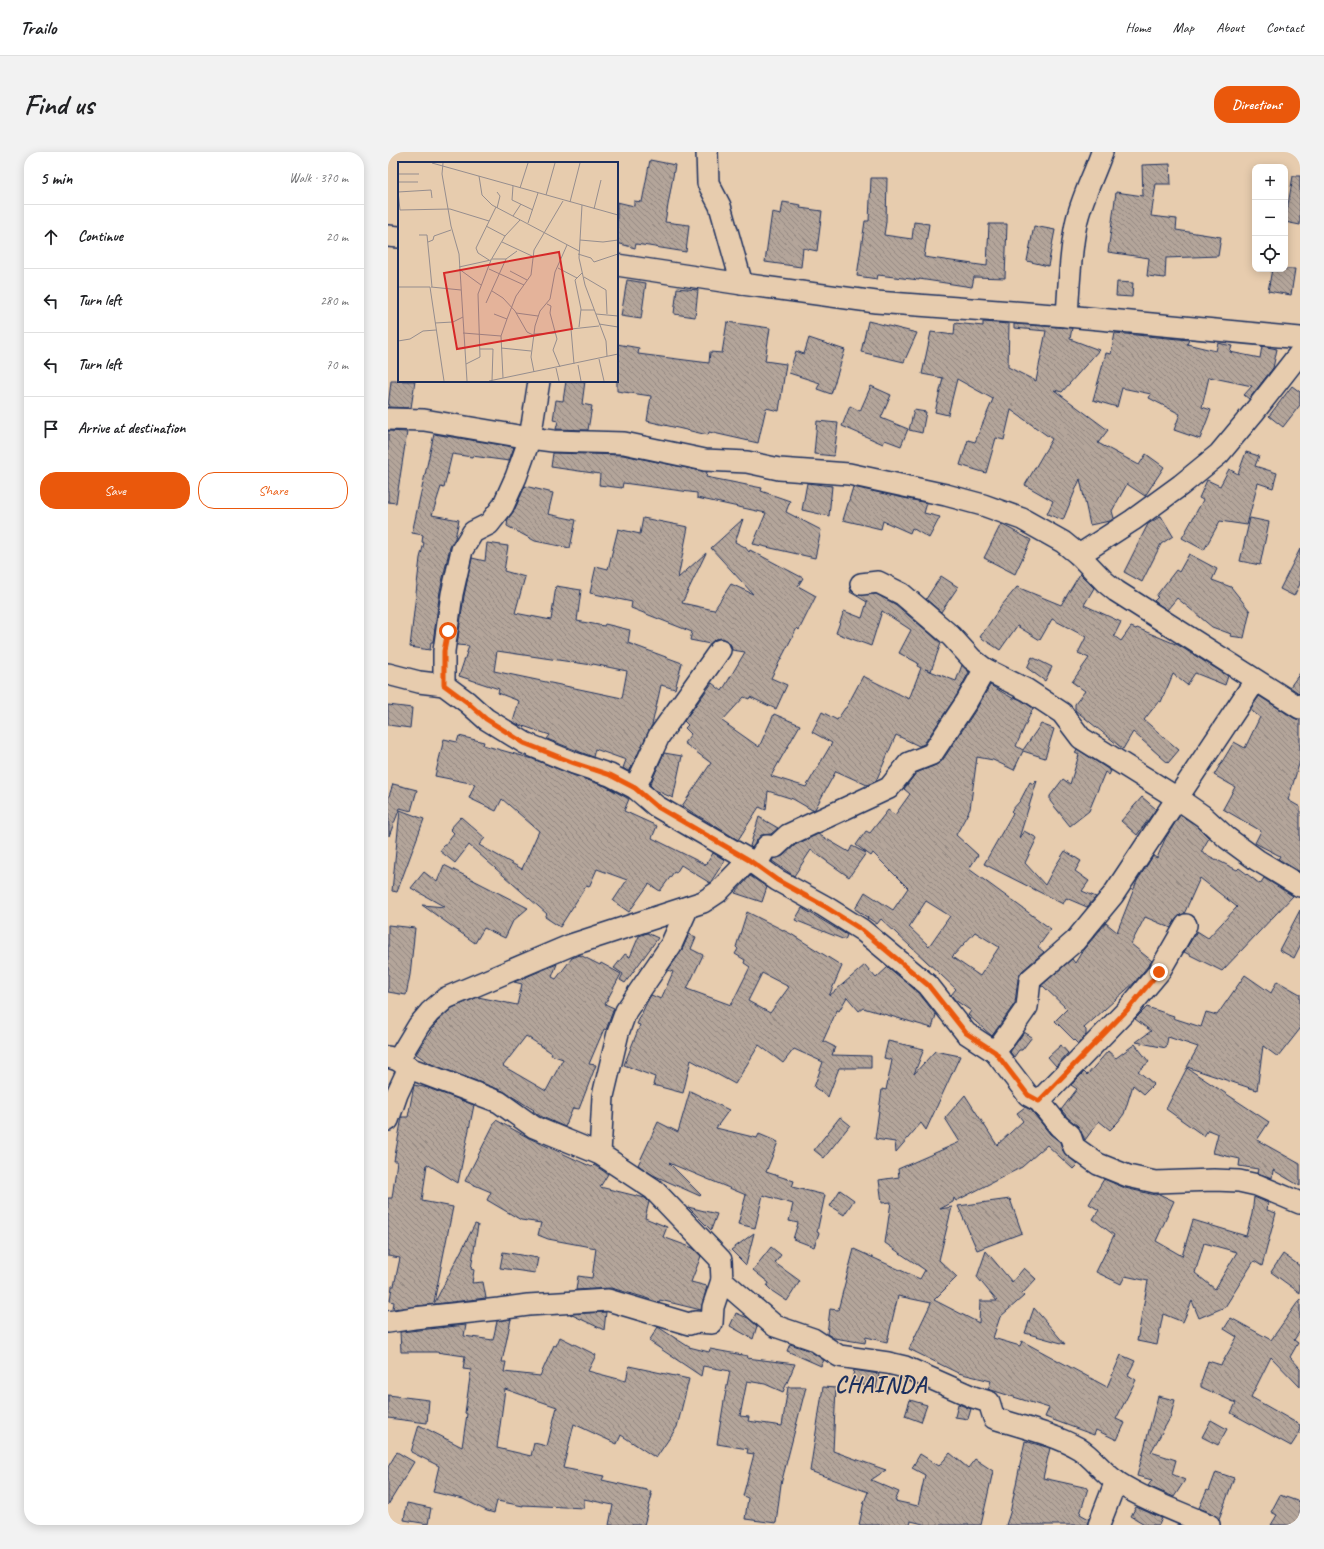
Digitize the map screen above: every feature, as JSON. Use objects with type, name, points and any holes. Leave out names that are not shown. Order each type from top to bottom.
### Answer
[{"type":"street","points":[[707,152],[708,183],[720,206],[742,284]]},
{"type":"street","points":[[1067,316],[1076,224],[1081,206],[1102,152]]},
{"type":"street","points":[[388,236],[398,237]]},
{"type":"street","points":[[618,265],[876,302],[1067,316],[1300,338]]},
{"type":"street","points":[[1079,555],[1133,520],[1181,485],[1219,454],[1300,353]]},
{"type":"street","points":[[444,685],[444,651],[452,594],[462,550],[473,532],[489,524],[503,506],[516,477],[530,438],[539,382]]},
{"type":"street","points":[[388,419],[424,420],[553,441],[624,443],[705,460],[746,462],[779,468],[849,474],[884,480],[984,505],[1022,519],[1063,542],[1079,555],[1105,582],[1116,591],[1300,708]]},
{"type":"street","points":[[861,584],[878,582],[902,594],[951,636],[972,659],[985,669],[1027,690],[1062,713],[1081,738],[1177,798],[1203,816],[1226,838],[1257,860],[1300,886]]},
{"type":"street","points":[[635,788],[659,736],[720,650]]},
{"type":"street","points":[[388,1120],[397,1094],[398,1062],[419,1025],[430,1012],[446,998],[570,945],[703,902],[718,892],[749,860],[758,860],[767,846],[775,847],[788,835],[889,788],[909,763],[932,754],[967,701],[985,669]]},
{"type":"street","points":[[388,674],[419,682],[444,685],[467,702],[486,719],[524,743],[574,763],[610,775],[635,788],[656,806],[749,860],[777,880],[824,906],[862,930],[928,985],[966,1033],[995,1052],[1028,1095],[1039,1101],[1059,1126],[1070,1135],[1074,1147],[1098,1164],[1128,1176],[1155,1182],[1207,1180],[1239,1181],[1256,1185],[1300,1203]]},
{"type":"street","points":[[995,1052],[1027,1007],[1030,980],[1075,941],[1113,895],[1255,680]]},
{"type":"street","points":[[600,1154],[602,1096],[618,1033],[626,1011],[671,945],[688,907]]},
{"type":"street","points":[[1039,1101],[1128,1009],[1159,972],[1186,925]]},
{"type":"street","points":[[388,1322],[499,1310],[528,1305],[608,1300],[689,1324],[695,1322],[712,1323],[713,1307],[722,1280],[721,1260],[658,1194],[600,1154],[534,1127],[499,1102],[398,1062]]},
{"type":"street","points":[[722,1280],[775,1326],[813,1338],[839,1356],[888,1362],[905,1367],[973,1397],[989,1402],[994,1418],[1062,1440],[1079,1449],[1116,1481],[1133,1491],[1209,1525]]},
{"type":"street","points":[[1099,1525],[1116,1481]]},
{"type":"building","points":[[650,160],[675,165],[665,222],[689,225],[686,252],[636,244],[635,248],[618,243],[618,202],[634,206],[634,201],[642,202]]},
{"type":"building","points":[[1170,164],[1171,184],[1156,184],[1151,216],[1177,219],[1176,230],[1221,237],[1218,256],[1166,258],[1165,278],[1147,276],[1149,258],[1108,252],[1116,192],[1143,196],[1142,165]]},
{"type":"building","points":[[1293,176],[1300,176],[1300,225],[1288,223],[1288,205]]},
{"type":"building","points":[[871,178],[887,178],[886,222],[884,235],[912,239],[914,222],[929,224],[924,257],[987,266],[989,224],[1007,224],[1005,278],[974,277],[972,287],[919,279],[878,275],[877,279],[857,276],[865,221],[869,221]]},
{"type":"building","points":[[783,202],[801,205],[800,208],[822,211],[817,251],[803,248],[801,267],[765,262],[772,212],[781,214]]},
{"type":"building","points":[[1034,226],[1055,230],[1048,266],[1027,261]]},
{"type":"building","points":[[1288,269],[1295,269],[1291,295],[1268,291],[1271,272],[1288,272]]},
{"type":"building","points":[[627,280],[646,283],[641,319],[621,316]]},
{"type":"building","points":[[1117,282],[1133,283],[1132,297],[1116,296]]},
{"type":"building","points":[[677,288],[698,290],[695,317],[674,314]]},
{"type":"building","points":[[868,321],[917,333],[904,362],[861,352]]},
{"type":"building","points":[[727,322],[770,328],[765,361],[786,364],[779,411],[766,408],[758,443],[709,432],[708,435],[647,421],[651,396],[617,391],[618,344],[639,348],[638,354],[709,363],[710,352],[722,353]]},
{"type":"building","points":[[983,322],[1009,324],[1008,367],[1036,381],[1046,331],[1014,328],[1014,324],[1072,328],[1070,339],[1099,350],[1062,392],[1054,390],[1108,430],[1098,443],[1139,465],[1146,454],[1164,467],[1145,496],[1127,484],[1112,511],[1114,518],[1110,521],[1090,525],[1080,479],[1063,520],[1047,514],[1053,501],[1025,485],[1052,439],[1011,410],[1004,440],[996,438],[986,473],[960,465],[968,440],[975,442],[993,399],[957,379],[948,415],[935,412],[943,378],[922,374],[931,332],[954,335],[955,323],[983,326]]},
{"type":"building","points":[[1115,333],[1189,340],[1187,344],[1216,351],[1218,343],[1232,346],[1230,352],[1260,358],[1262,346],[1277,349],[1273,368],[1249,399],[1244,395],[1252,386],[1209,377],[1202,407],[1211,410],[1200,439],[1174,430],[1180,414],[1149,398],[1151,394],[1122,388],[1117,407],[1093,400],[1106,353],[1111,354]]},
{"type":"building","points":[[809,338],[845,350],[831,394],[817,389],[820,383],[789,373],[796,351],[804,354]]},
{"type":"building","points":[[391,381],[415,382],[411,408],[388,407]]},
{"type":"building","points":[[566,382],[585,382],[582,404],[592,406],[588,430],[556,429],[558,421],[553,420],[556,400],[563,401]]},
{"type":"building","points":[[871,386],[891,395],[881,418],[908,429],[901,446],[885,440],[883,444],[842,426],[850,406],[860,411]]},
{"type":"building","points":[[1292,386],[1300,392],[1300,405],[1283,427],[1269,416]]},
{"type":"building","points":[[914,410],[926,412],[922,433],[909,430]]},
{"type":"building","points":[[817,421],[838,423],[834,456],[814,454]]},
{"type":"building","points":[[388,431],[407,432],[396,503],[388,502]]},
{"type":"building","points":[[434,434],[514,447],[509,461],[452,454],[444,488],[441,487],[432,515],[459,520],[455,538],[450,547],[440,591],[433,642],[431,642],[430,650],[410,647],[420,558],[424,543],[422,542],[423,535],[412,533]]},
{"type":"building","points":[[1246,452],[1259,456],[1255,466],[1277,473],[1273,488],[1258,483],[1247,525],[1220,521],[1204,550],[1182,538],[1203,500],[1199,498],[1207,480],[1220,486],[1229,469],[1238,474]]},
{"type":"building","points":[[553,453],[623,455],[707,472],[706,477],[762,488],[761,491],[790,501],[786,512],[821,530],[815,558],[753,544],[766,513],[697,498],[697,493],[623,483],[622,488],[599,485],[600,474],[551,467]]},
{"type":"building","points":[[807,483],[832,486],[829,516],[802,510]]},
{"type":"building","points":[[525,486],[553,493],[548,514],[576,520],[570,548],[535,541],[507,526],[508,519],[514,511]]},
{"type":"building","points":[[853,487],[927,503],[924,513],[940,517],[929,538],[912,528],[910,533],[883,521],[881,529],[843,520]]},
{"type":"building","points":[[1161,516],[1173,536],[1161,544],[1142,582],[1124,572],[1148,524]]},
{"type":"building","points":[[643,518],[688,527],[678,578],[706,553],[682,603],[714,610],[731,584],[753,594],[711,548],[743,519],[735,542],[745,547],[749,552],[750,550],[803,578],[798,586],[816,596],[799,630],[797,628],[771,678],[787,685],[776,709],[750,697],[749,699],[744,697],[722,721],[759,747],[774,714],[800,725],[771,776],[806,787],[832,743],[812,732],[822,712],[837,720],[846,708],[863,676],[909,699],[921,668],[917,666],[918,663],[899,653],[911,630],[882,611],[871,646],[836,633],[844,611],[862,618],[867,602],[850,592],[851,590],[857,595],[876,594],[895,604],[941,643],[931,671],[925,669],[956,681],[962,665],[969,672],[957,695],[924,744],[919,746],[896,735],[876,781],[867,785],[836,771],[815,809],[812,810],[793,799],[768,791],[766,810],[759,807],[738,840],[682,806],[711,763],[684,743],[691,734],[685,728],[688,725],[684,721],[712,683],[722,691],[745,652],[732,650],[731,645],[727,640],[722,638],[715,639],[710,644],[690,640],[692,632],[631,608],[632,602],[590,593],[596,566],[608,569],[618,529],[640,534]]},
{"type":"building","points":[[1250,518],[1269,522],[1260,565],[1240,561]]},
{"type":"building","points":[[1001,524],[1031,540],[1015,574],[984,558]]},
{"type":"building","points":[[487,543],[508,546],[504,571],[525,577],[515,613],[551,620],[556,586],[581,590],[577,621],[604,626],[605,624],[630,630],[628,643],[682,663],[675,689],[661,685],[652,725],[629,772],[623,768],[626,760],[595,749],[593,757],[547,739],[550,735],[513,722],[519,701],[498,693],[499,689],[459,676],[469,646],[457,645],[464,596],[472,558],[485,561]],"holes":[[[497,651],[627,671],[622,698],[494,671]]]},
{"type":"building","points":[[1300,549],[1300,584],[1294,596],[1280,589]]},
{"type":"building","points":[[1189,554],[1217,569],[1212,580],[1231,587],[1250,611],[1244,638],[1230,636],[1231,634],[1212,627],[1177,598],[1167,610],[1154,601],[1158,597],[1156,596],[1176,570],[1179,572]]},
{"type":"building","points":[[1080,574],[1094,588],[1084,605],[1121,622],[1114,636],[1121,641],[1131,627],[1137,628],[1178,645],[1228,676],[1225,685],[1195,673],[1187,685],[1173,674],[1161,702],[1159,701],[1144,720],[1179,750],[1168,763],[1133,732],[1123,749],[1075,710],[1075,704],[1085,691],[1072,682],[1089,658],[1078,653],[1086,637],[1052,619],[1040,640],[1017,626],[1000,650],[980,637],[1002,605],[1017,587],[1061,605]]},
{"type":"building","points":[[941,576],[958,587],[941,612],[926,599]]},
{"type":"building","points":[[1032,657],[1052,667],[1045,681],[1027,668]]},
{"type":"building","points":[[1300,673],[1300,694],[1290,687]]},
{"type":"building","points":[[990,685],[1014,699],[1014,697],[1021,700],[1033,708],[1016,746],[1023,750],[1041,724],[1054,729],[1045,758],[1023,751],[1014,770],[993,760],[977,757],[970,809],[956,835],[978,855],[969,869],[1051,929],[1038,947],[1044,952],[1022,971],[1018,979],[1015,1003],[992,1036],[968,1015],[971,1011],[955,1000],[951,995],[956,989],[881,919],[877,924],[855,909],[865,892],[893,910],[908,888],[873,853],[871,856],[856,845],[866,831],[870,833],[888,810],[895,815],[910,794],[904,789],[916,773],[942,761],[977,708]],"holes":[[[926,901],[950,916],[929,946],[909,927]],[[975,932],[999,947],[980,976],[952,957]]]},
{"type":"building","points":[[1259,696],[1294,718],[1300,720],[1300,761],[1288,800],[1300,807],[1300,872],[1278,859],[1280,856],[1255,843],[1261,831],[1223,809],[1235,787],[1214,775],[1234,742],[1245,748],[1260,717],[1250,710]]},
{"type":"building","points":[[388,705],[412,708],[410,728],[388,725]]},
{"type":"building","points":[[459,736],[484,742],[483,745],[533,759],[605,786],[629,799],[624,811],[657,826],[652,838],[706,865],[713,853],[725,860],[710,883],[681,865],[660,891],[649,884],[629,912],[613,901],[627,880],[597,869],[589,887],[586,886],[560,927],[545,917],[547,914],[469,845],[455,863],[440,851],[454,833],[450,829],[461,817],[485,838],[479,845],[522,869],[539,831],[502,799],[496,811],[469,798],[475,784],[435,776],[444,739],[457,742]]},
{"type":"building","points":[[1077,749],[1111,771],[1109,775],[1105,772],[1089,811],[1070,826],[1050,801],[1050,796],[1063,779],[1070,784],[1079,755],[1075,753]]},
{"type":"building","points":[[664,753],[682,756],[673,798],[655,790],[650,785]]},
{"type":"building","points":[[1036,780],[1037,781],[1019,838],[1024,831],[1037,838],[1025,863],[1045,885],[1065,851],[1081,861],[1075,871],[1089,881],[1082,891],[1096,897],[1087,907],[1066,898],[1063,904],[984,864],[1013,813],[1011,811],[1020,801],[1030,782],[1033,784]]},
{"type":"building","points":[[393,784],[417,790],[411,811],[400,808],[389,836],[388,799]]},
{"type":"building","points":[[1142,797],[1156,809],[1137,835],[1121,821]]},
{"type":"building","points":[[400,810],[424,819],[397,892],[392,891]]},
{"type":"building","points":[[1180,815],[1196,825],[1209,838],[1201,852],[1237,870],[1239,868],[1260,884],[1264,878],[1293,896],[1222,971],[1184,952],[1197,931],[1208,938],[1237,907],[1200,878],[1184,914],[1180,915],[1176,919],[1171,928],[1145,917],[1131,944],[1152,961],[1135,982],[1084,1028],[1086,1030],[1086,1035],[1078,1044],[1055,1021],[1067,1009],[1043,986],[1041,986],[1072,959],[1075,963],[1083,950],[1106,923],[1117,932],[1137,881],[1153,856],[1157,858],[1165,839]]},
{"type":"building","points":[[759,817],[778,828],[771,834],[761,835],[752,848],[750,846]]},
{"type":"building","points":[[818,834],[849,852],[852,846],[866,853],[849,877],[811,850],[794,876],[772,861],[773,859],[783,856],[795,845]]},
{"type":"building","points":[[444,865],[528,908],[513,921],[505,938],[484,928],[475,943],[422,905],[445,907],[411,888],[424,872],[437,882]]},
{"type":"building","points":[[750,876],[767,887],[762,902],[735,893]]},
{"type":"building","points":[[802,908],[847,935],[845,940],[795,920]]},
{"type":"building","points":[[1300,910],[1300,946],[1294,958],[1279,950]]},
{"type":"building","points":[[747,912],[791,934],[842,966],[829,996],[865,965],[876,978],[888,967],[919,993],[936,1015],[932,1028],[863,1008],[859,1011],[847,997],[839,1011],[837,1010],[823,1041],[835,1047],[832,1055],[871,1056],[871,1068],[839,1068],[828,1097],[814,1087],[823,1062],[794,1049],[783,1063],[759,1045],[735,1084],[691,1060],[683,1093],[653,1085],[655,1077],[624,1065],[640,1025],[637,1024],[646,1004],[651,995],[661,999],[673,972],[668,970],[681,952],[689,934],[696,937],[691,949],[703,955],[687,989],[731,1005],[750,967],[744,963],[745,960],[735,954],[738,949],[736,947]],"holes":[[[762,973],[789,987],[770,1013],[748,1001]]]},
{"type":"building","points":[[388,925],[415,928],[410,975],[406,995],[388,992]]},
{"type":"building","points":[[647,933],[658,938],[625,983],[620,980],[623,974],[614,968],[625,954],[630,957],[639,936]]},
{"type":"building","points":[[580,955],[600,965],[601,963],[621,974],[605,1004],[614,1008],[606,1030],[604,1029],[589,1064],[596,1065],[579,1109],[573,1108],[565,1127],[540,1116],[533,1111],[534,1110],[503,1091],[431,1064],[416,1054],[437,1022],[452,1008],[478,997],[517,1005],[522,984],[514,982],[557,964],[552,977],[556,979],[572,958]],"holes":[[[526,1036],[552,1053],[551,1055],[563,1059],[546,1091],[503,1066]]]},
{"type":"building","points":[[1245,975],[1271,993],[1277,981],[1300,994],[1300,1029],[1278,1057],[1263,1046],[1257,1090],[1187,1067],[1198,1047],[1168,1037],[1166,1048],[1136,1042],[1151,1031],[1135,1019],[1147,1007],[1174,1016],[1173,1018],[1201,1027],[1206,1012],[1217,1015]]},
{"type":"building","points":[[1024,1032],[1032,1037],[1022,1050],[1019,1050],[1014,1057],[1010,1052]]},
{"type":"building","points":[[888,1041],[924,1049],[914,1074],[935,1051],[960,1056],[926,1130],[921,1123],[896,1152],[895,1142],[875,1139],[882,1089],[886,1090],[892,1060],[884,1058]]},
{"type":"building","points":[[1135,1044],[1149,1062],[1138,1071],[1154,1084],[1144,1094],[1133,1085],[1124,1114],[1118,1122],[1110,1130],[1099,1121],[1085,1140],[1078,1126],[1061,1110],[1077,1089],[1071,1085],[1084,1072],[1087,1075],[1108,1051],[1116,1058]]},
{"type":"building","points":[[1061,1045],[1068,1053],[1056,1066],[1048,1057]]},
{"type":"building","points":[[1187,1068],[1269,1122],[1257,1140],[1300,1164],[1300,1186],[1273,1170],[1272,1178],[1257,1173],[1258,1169],[1239,1166],[1240,1159],[1213,1153],[1218,1134],[1208,1130],[1204,1136],[1166,1109]]},
{"type":"building","points":[[414,1085],[428,1088],[474,1105],[458,1183],[427,1164],[422,1201],[453,1207],[434,1302],[475,1224],[478,1225],[471,1269],[474,1270],[472,1283],[483,1282],[486,1298],[393,1309],[394,1302],[390,1301],[392,1286],[394,1286],[400,1258],[388,1256],[388,1198],[392,1198],[397,1161],[394,1161],[402,1117],[408,1117]]},
{"type":"building","points":[[690,1091],[729,1110],[716,1128],[757,1138],[759,1134],[778,1142],[766,1172],[794,1181],[792,1187],[825,1195],[817,1232],[819,1233],[814,1247],[793,1239],[798,1223],[789,1221],[793,1204],[763,1195],[755,1228],[738,1224],[746,1195],[669,1163],[701,1195],[700,1196],[653,1175],[638,1165],[658,1122],[678,1132]]},
{"type":"building","points":[[965,1095],[997,1145],[1023,1121],[1017,1113],[1025,1107],[1031,1110],[1050,1134],[1060,1142],[1063,1151],[1067,1156],[1078,1164],[1073,1169],[1047,1145],[1022,1167],[956,1201],[954,1198],[953,1202],[940,1209],[952,1207],[939,1260],[957,1277],[934,1300],[979,1323],[980,1301],[997,1301],[977,1277],[986,1251],[1012,1282],[1024,1268],[1036,1279],[1022,1294],[1024,1296],[1000,1317],[993,1338],[1020,1346],[1022,1341],[1107,1387],[1121,1355],[1135,1361],[1128,1375],[1136,1380],[1116,1419],[1125,1423],[1117,1440],[1096,1430],[1094,1435],[1045,1417],[1049,1408],[988,1389],[991,1381],[958,1373],[909,1349],[931,1303],[898,1296],[887,1342],[866,1337],[865,1343],[834,1338],[827,1334],[830,1309],[838,1310],[854,1249],[920,1279],[925,1270],[885,1243],[891,1202],[882,1203],[879,1180],[899,1177],[898,1169],[960,1142],[945,1118]]},
{"type":"building","points":[[840,1117],[850,1125],[824,1158],[814,1150]]},
{"type":"building","points":[[496,1120],[529,1138],[592,1167],[594,1165],[608,1174],[600,1187],[645,1198],[649,1202],[645,1218],[667,1227],[663,1237],[693,1248],[701,1256],[691,1282],[707,1286],[701,1310],[660,1300],[659,1303],[611,1288],[576,1290],[578,1276],[592,1278],[596,1248],[548,1239],[538,1235],[541,1223],[521,1220],[487,1200],[491,1192],[465,1181]]},
{"type":"building","points":[[1104,1179],[1125,1188],[1155,1195],[1159,1194],[1174,1201],[1156,1241],[1182,1256],[1193,1220],[1246,1236],[1252,1214],[1254,1197],[1268,1203],[1267,1210],[1276,1213],[1262,1266],[1254,1261],[1225,1307],[1199,1318],[1192,1301],[1183,1322],[1163,1314],[1157,1345],[1137,1341],[1148,1281],[1125,1276],[1121,1284],[1096,1272],[1114,1235],[1093,1219],[1099,1210],[1089,1204]],"holes":[[[1204,1243],[1237,1252],[1215,1289],[1195,1273]]]},
{"type":"building","points":[[840,1190],[854,1200],[844,1215],[830,1206]]},
{"type":"building","points":[[1010,1199],[1022,1233],[977,1250],[958,1206]]},
{"type":"building","points":[[688,1207],[717,1214],[711,1230]]},
{"type":"building","points":[[754,1233],[746,1265],[731,1250]]},
{"type":"building","points":[[771,1247],[781,1255],[775,1263],[800,1281],[787,1301],[772,1291],[767,1286],[769,1283],[753,1270]]},
{"type":"building","points":[[503,1252],[538,1258],[535,1273],[500,1268]]},
{"type":"building","points":[[1283,1254],[1300,1266],[1300,1293],[1271,1272]]},
{"type":"building","points":[[1300,1299],[1300,1331],[1294,1340],[1298,1343],[1290,1357],[1300,1368],[1300,1387],[1271,1357],[1251,1397],[1300,1425],[1300,1432],[1291,1446],[1231,1413],[1236,1403],[1201,1387],[1201,1382],[1208,1361],[1221,1365],[1237,1337],[1224,1329],[1231,1318],[1271,1340]]},
{"type":"building","points":[[1034,1308],[1065,1344],[1025,1333]]},
{"type":"building","points":[[606,1312],[604,1330],[570,1314]]},
{"type":"building","points":[[736,1313],[748,1318],[757,1326],[753,1339],[730,1326]]},
{"type":"building","points":[[511,1319],[502,1362],[506,1362],[504,1372],[540,1376],[554,1345],[556,1346],[560,1337],[596,1355],[588,1371],[626,1381],[629,1366],[689,1379],[677,1427],[656,1458],[621,1435],[617,1444],[574,1424],[563,1468],[604,1476],[602,1480],[651,1491],[650,1495],[652,1495],[644,1525],[609,1525],[613,1505],[584,1499],[584,1508],[523,1506],[497,1501],[494,1513],[463,1499],[433,1492],[439,1466],[411,1452],[419,1425],[462,1447],[471,1370],[463,1369],[465,1356],[436,1352],[401,1352],[400,1332],[466,1325],[464,1336],[493,1340],[497,1321]],"holes":[[[505,1389],[557,1407],[547,1446],[534,1443],[531,1456],[497,1448]]]},
{"type":"building","points":[[658,1327],[689,1347],[709,1352],[710,1349],[748,1356],[747,1358],[795,1364],[783,1392],[765,1384],[747,1381],[740,1416],[749,1417],[748,1421],[782,1426],[788,1387],[806,1387],[781,1484],[776,1523],[745,1519],[748,1498],[743,1496],[754,1454],[747,1453],[748,1449],[717,1444],[730,1371],[703,1366],[701,1376],[649,1341]]},
{"type":"building","points":[[790,1344],[808,1350],[824,1360],[821,1366],[787,1351]]},
{"type":"building","points":[[854,1370],[879,1374],[876,1389],[872,1389],[852,1380]]},
{"type":"building","points":[[823,1387],[836,1388],[833,1451],[886,1470],[871,1480],[899,1492],[895,1501],[918,1506],[925,1475],[912,1468],[920,1454],[939,1466],[950,1453],[968,1468],[975,1459],[993,1471],[981,1525],[927,1525],[911,1521],[910,1525],[859,1525],[864,1502],[868,1492],[810,1471]]},
{"type":"building","points":[[388,1395],[429,1400],[427,1423],[388,1418]]},
{"type":"building","points":[[1158,1396],[1175,1400],[1170,1418],[1151,1452],[1176,1460],[1172,1474],[1185,1480],[1174,1497],[1148,1486],[1152,1480],[1137,1476]]},
{"type":"building","points":[[910,1400],[927,1405],[921,1422],[905,1416]]},
{"type":"building","points":[[958,1404],[971,1409],[968,1419],[955,1417]]},
{"type":"building","points":[[1211,1420],[1227,1429],[1218,1445],[1202,1437]]},
{"type":"building","points":[[1025,1441],[1050,1448],[1043,1478],[1088,1488],[1080,1514],[1089,1519],[1087,1525],[1006,1525],[1010,1513]]},
{"type":"building","points":[[397,1452],[414,1462],[388,1505],[388,1467]]},
{"type":"building","points":[[1216,1472],[1234,1478],[1219,1519],[1214,1514],[1199,1508],[1207,1490],[1209,1491]]},
{"type":"building","points":[[1280,1495],[1300,1502],[1300,1525],[1271,1525],[1277,1515],[1271,1512]]},
{"type":"building","points":[[407,1503],[431,1508],[428,1524],[404,1520]]},
{"type":"building","points":[[1136,1507],[1162,1518],[1159,1525],[1146,1525],[1131,1516]]},
{"type":"district","name":"CHAINDA","points":[[881,1384]]},
{"type":"route","points":[[448,631],[444,651],[444,685],[467,702],[486,719],[524,743],[574,763],[610,775],[635,788],[656,806],[749,860],[777,880],[824,906],[862,930],[928,985],[966,1033],[995,1052],[1028,1095],[1039,1101],[1128,1009],[1159,972]]}]
